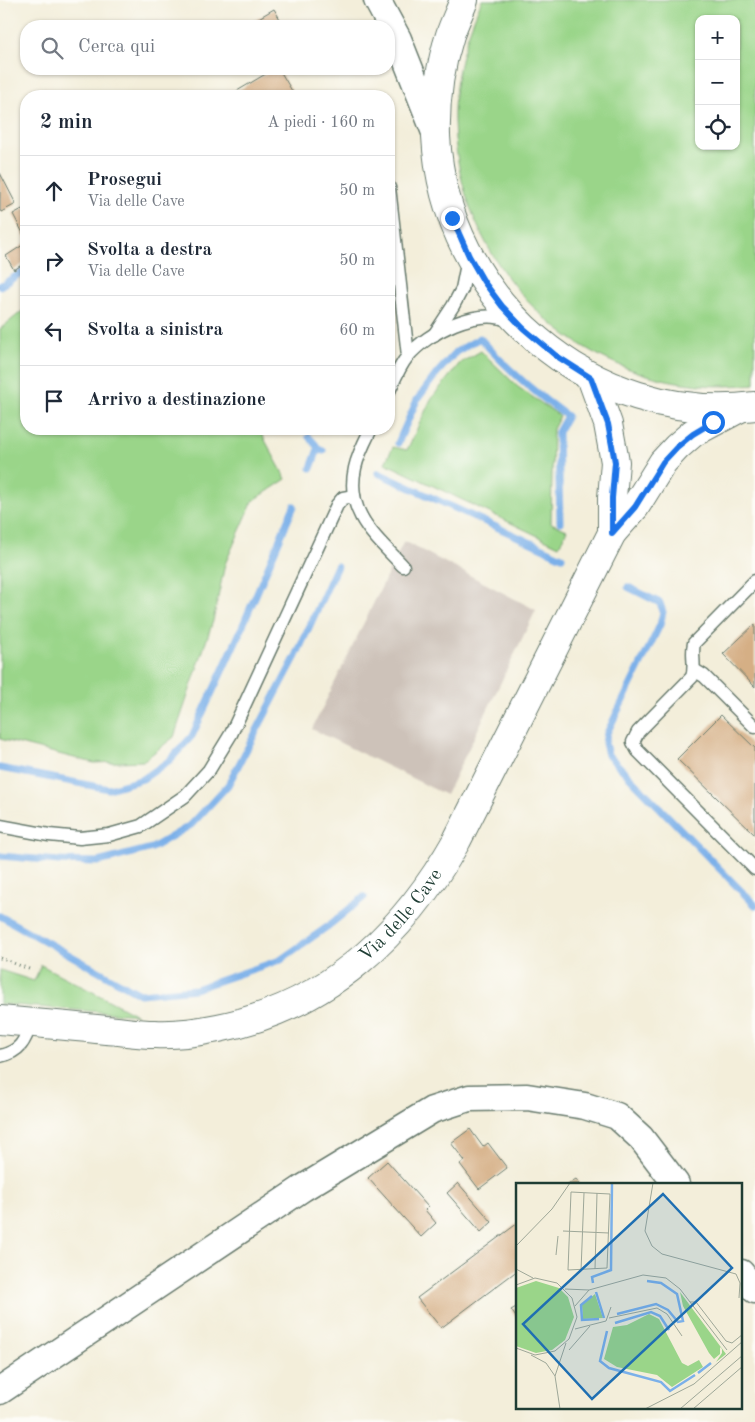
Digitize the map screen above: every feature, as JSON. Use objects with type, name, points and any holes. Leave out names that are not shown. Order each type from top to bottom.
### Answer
[{"type":"main road","points":[[464,0],[450,35],[438,84],[436,135],[441,177],[452,218],[469,256],[484,282],[502,306],[523,328],[555,355],[591,378],[620,390],[664,403],[709,408],[748,407]]},
{"type":"main road","name":"Via delle Cave","points":[[591,378],[608,424],[615,462],[612,533]]},
{"type":"main road","name":"Via delle Cave","points":[[0,1020],[155,1034],[198,1032],[240,1024],[282,1010],[320,990],[356,965],[393,930],[416,904],[440,870],[457,840],[612,533],[635,507],[663,462],[677,447],[693,434],[748,407]]},
{"type":"street","points":[[377,0],[388,20]]},
{"type":"street","points":[[395,33],[436,135]]},
{"type":"street","points":[[0,1391],[303,1188],[432,1110],[469,1098],[527,1097],[585,1106],[617,1116],[641,1138],[675,1183]]},
{"type":"street","points":[[742,1274],[755,1290]]},
{"type":"lane","points":[[395,240],[408,356]]},
{"type":"lane","points":[[433,336],[462,289],[469,256]]},
{"type":"lane","points":[[395,379],[408,356],[433,336],[466,320],[487,315],[501,316],[523,328]]},
{"type":"lane","points":[[368,435],[354,468],[356,509],[366,527],[403,566]]},
{"type":"lane","points":[[0,826],[49,835],[80,838],[109,834],[141,826],[185,796],[209,770],[231,734],[337,505],[343,498],[354,496]]},
{"type":"lane","points":[[754,584],[694,644],[692,653],[694,670],[692,677],[638,732],[633,742],[638,751],[755,869]]},
{"type":"lane","points":[[694,670],[704,676],[755,727]]},
{"type":"lane","points":[[0,1056],[11,1053],[26,1039],[31,1023]]},
{"type":"path","points":[[0,958],[29,969]]},
{"type":"shaded area","points":[[404,541],[536,610],[446,795],[312,729]]},
{"type":"green space","points":[[482,0],[755,0],[755,384],[697,385],[641,373],[591,351],[546,319],[509,279],[480,232],[462,179],[454,121],[454,105],[458,74],[465,44]]},
{"type":"green space","points":[[20,313],[20,435],[262,435],[286,479],[253,501],[225,564],[213,621],[174,737],[143,761],[94,763],[0,739],[0,329]]},
{"type":"green space","points":[[481,351],[518,387],[560,416],[553,429],[551,523],[567,530],[559,546],[385,463],[393,447],[407,450],[431,399],[460,363]]},
{"type":"green space","points":[[41,965],[137,1015],[0,1004],[0,970],[34,981]]},
{"type":"building","points":[[274,9],[280,20],[255,20]]},
{"type":"building","points":[[264,75],[283,75],[291,90],[239,90]]},
{"type":"building","points":[[0,173],[16,204],[1,212],[0,210]]},
{"type":"building","points":[[20,210],[20,227],[13,214]]},
{"type":"building","points":[[20,247],[20,266],[14,270],[6,256]]},
{"type":"building","points":[[755,624],[755,687],[723,654]]},
{"type":"building","points":[[721,715],[755,748],[755,835],[677,759]]},
{"type":"building","points":[[470,1129],[483,1147],[488,1143],[507,1168],[479,1189],[460,1164],[465,1161],[451,1143]]},
{"type":"building","points":[[387,1161],[428,1207],[425,1210],[436,1223],[421,1237],[368,1178]]},
{"type":"building","points":[[576,1179],[579,1183],[570,1183]]},
{"type":"building","points":[[458,1183],[492,1222],[481,1232],[447,1193]]},
{"type":"building","points":[[516,1224],[516,1272],[441,1328],[417,1298]]},
{"type":"building","points":[[516,1307],[516,1317],[511,1310]]},
{"type":"waterway","points":[[0,286],[20,274]]},
{"type":"waterway","points":[[398,443],[417,400],[437,373],[456,352],[480,338],[521,380],[567,416],[558,432],[560,522]]},
{"type":"waterway","points":[[309,437],[318,449],[323,451]]},
{"type":"waterway","points":[[311,468],[318,449]]},
{"type":"waterway","points":[[378,473],[562,557]]},
{"type":"waterway","points":[[0,768],[109,789],[143,779],[170,760],[192,736],[237,639],[294,506]]},
{"type":"waterway","points":[[0,856],[98,862],[152,848],[191,825],[228,785],[296,656],[337,566]]},
{"type":"waterway","points":[[628,587],[660,603],[663,612],[660,625],[607,733],[605,743],[608,755],[755,905]]},
{"type":"waterway","points":[[0,916],[140,994],[195,989],[280,960],[327,927],[364,897]]},
{"type":"route","points":[[452,218],[469,256],[484,282],[502,306],[523,328],[555,355],[591,378],[608,424],[615,462],[612,533],[635,507],[663,462],[693,434],[713,422]]}]
